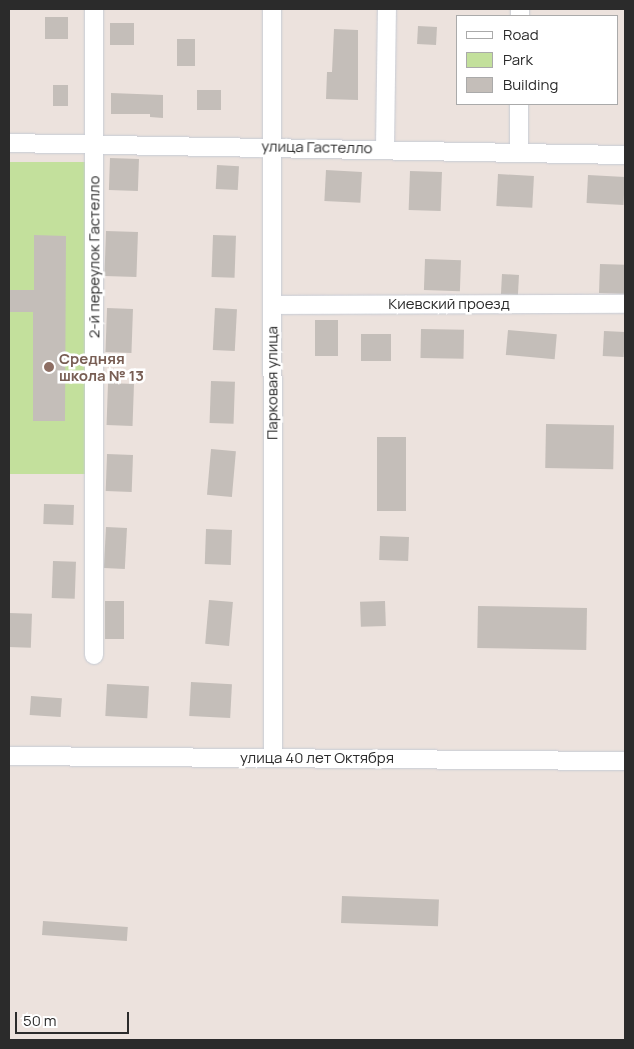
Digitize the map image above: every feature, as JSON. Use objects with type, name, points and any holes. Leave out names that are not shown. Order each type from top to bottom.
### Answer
[{"type":"street","name":"2-й переулок Гастелло","points":[[94,9],[94,655]]},
{"type":"street","name":"Парковая улица","points":[[272,9],[273,758]]},
{"type":"street","points":[[385,148],[387,9]]},
{"type":"street","points":[[519,105],[519,152]]},
{"type":"street","name":"улица Гастелло","points":[[9,143],[272,145],[625,154]]},
{"type":"street","name":"Киевский проезд","points":[[272,305],[625,304]]},
{"type":"street","name":"улица 40 лет Октября","points":[[9,756],[625,761]]},
{"type":"green space","points":[[9,162],[85,162],[85,474],[9,474]]},
{"type":"building","points":[[45,17],[68,17],[68,39],[45,39]]},
{"type":"building","points":[[110,23],[134,23],[134,45],[110,45]]},
{"type":"building","points":[[418,26],[437,27],[436,45],[417,44]]},
{"type":"building","points":[[334,29],[358,30],[358,100],[326,99],[327,72],[332,72]]},
{"type":"building","points":[[177,39],[195,39],[195,66],[177,66]]},
{"type":"building","points":[[53,85],[68,85],[68,106],[53,106]]},
{"type":"building","points":[[197,90],[221,90],[221,110],[197,110]]},
{"type":"building","points":[[111,93],[163,95],[163,118],[150,117],[150,114],[111,114]]},
{"type":"building","points":[[110,158],[139,159],[138,191],[109,190]]},
{"type":"building","points":[[217,165],[239,166],[238,190],[216,189]]},
{"type":"building","points":[[326,170],[362,172],[360,203],[324,201]]},
{"type":"building","points":[[410,171],[442,172],[441,211],[409,210]]},
{"type":"building","points":[[498,174],[534,176],[532,208],[496,206]]},
{"type":"building","points":[[588,175],[625,177],[623,205],[587,203]]},
{"type":"building","points":[[106,231],[138,232],[136,277],[104,276]]},
{"type":"building","name":"Средняя школа № 13","points":[[34,235],[66,236],[65,421],[33,421],[33,312],[9,312],[9,290],[34,290]]},
{"type":"building","points":[[213,235],[236,236],[235,278],[212,277]]},
{"type":"building","points":[[425,259],[461,260],[460,291],[424,290]]},
{"type":"building","points":[[600,264],[625,265],[624,294],[599,293]]},
{"type":"building","points":[[502,274],[519,275],[518,295],[501,294]]},
{"type":"building","points":[[107,308],[133,309],[131,353],[105,352]]},
{"type":"building","points":[[215,308],[237,309],[235,351],[213,350]]},
{"type":"building","points":[[315,320],[338,320],[338,356],[315,356]]},
{"type":"building","points":[[421,329],[464,330],[463,359],[420,358]]},
{"type":"building","points":[[508,330],[557,334],[555,359],[506,355]]},
{"type":"building","points":[[604,331],[625,332],[624,357],[603,356]]},
{"type":"building","points":[[361,334],[391,334],[391,361],[361,361]]},
{"type":"building","points":[[211,381],[235,382],[234,424],[210,423]]},
{"type":"building","points":[[108,383],[134,384],[133,426],[107,425]]},
{"type":"building","points":[[546,424],[614,425],[613,469],[545,468]]},
{"type":"building","points":[[377,437],[406,437],[406,511],[377,511]]},
{"type":"building","points":[[211,449],[236,451],[232,497],[207,495]]},
{"type":"building","points":[[107,454],[133,455],[132,492],[106,491]]},
{"type":"building","points":[[44,504],[74,505],[73,525],[43,524]]},
{"type":"building","points":[[106,527],[127,528],[125,569],[104,568]]},
{"type":"building","points":[[206,529],[232,530],[231,565],[205,564]]},
{"type":"building","points":[[380,536],[409,537],[408,561],[379,560]]},
{"type":"building","points":[[53,561],[76,562],[75,599],[52,598]]},
{"type":"building","points":[[209,600],[233,602],[229,646],[205,644]]},
{"type":"building","points":[[105,601],[124,601],[124,639],[105,639]]},
{"type":"building","points":[[385,601],[386,626],[361,627],[360,602]]},
{"type":"building","points":[[478,606],[587,608],[586,650],[477,648]]},
{"type":"building","points":[[9,613],[32,614],[31,648],[9,647]]},
{"type":"building","points":[[191,682],[232,684],[230,718],[189,716]]},
{"type":"building","points":[[107,684],[149,686],[147,718],[105,716]]},
{"type":"building","points":[[31,696],[62,698],[61,717],[30,715]]},
{"type":"building","points":[[342,896],[439,899],[438,926],[341,923]]},
{"type":"building","points":[[43,921],[128,927],[127,941],[42,935]]},
{"type":"place","name":"Средняя школа № 13","points":[[49,367]]}]
